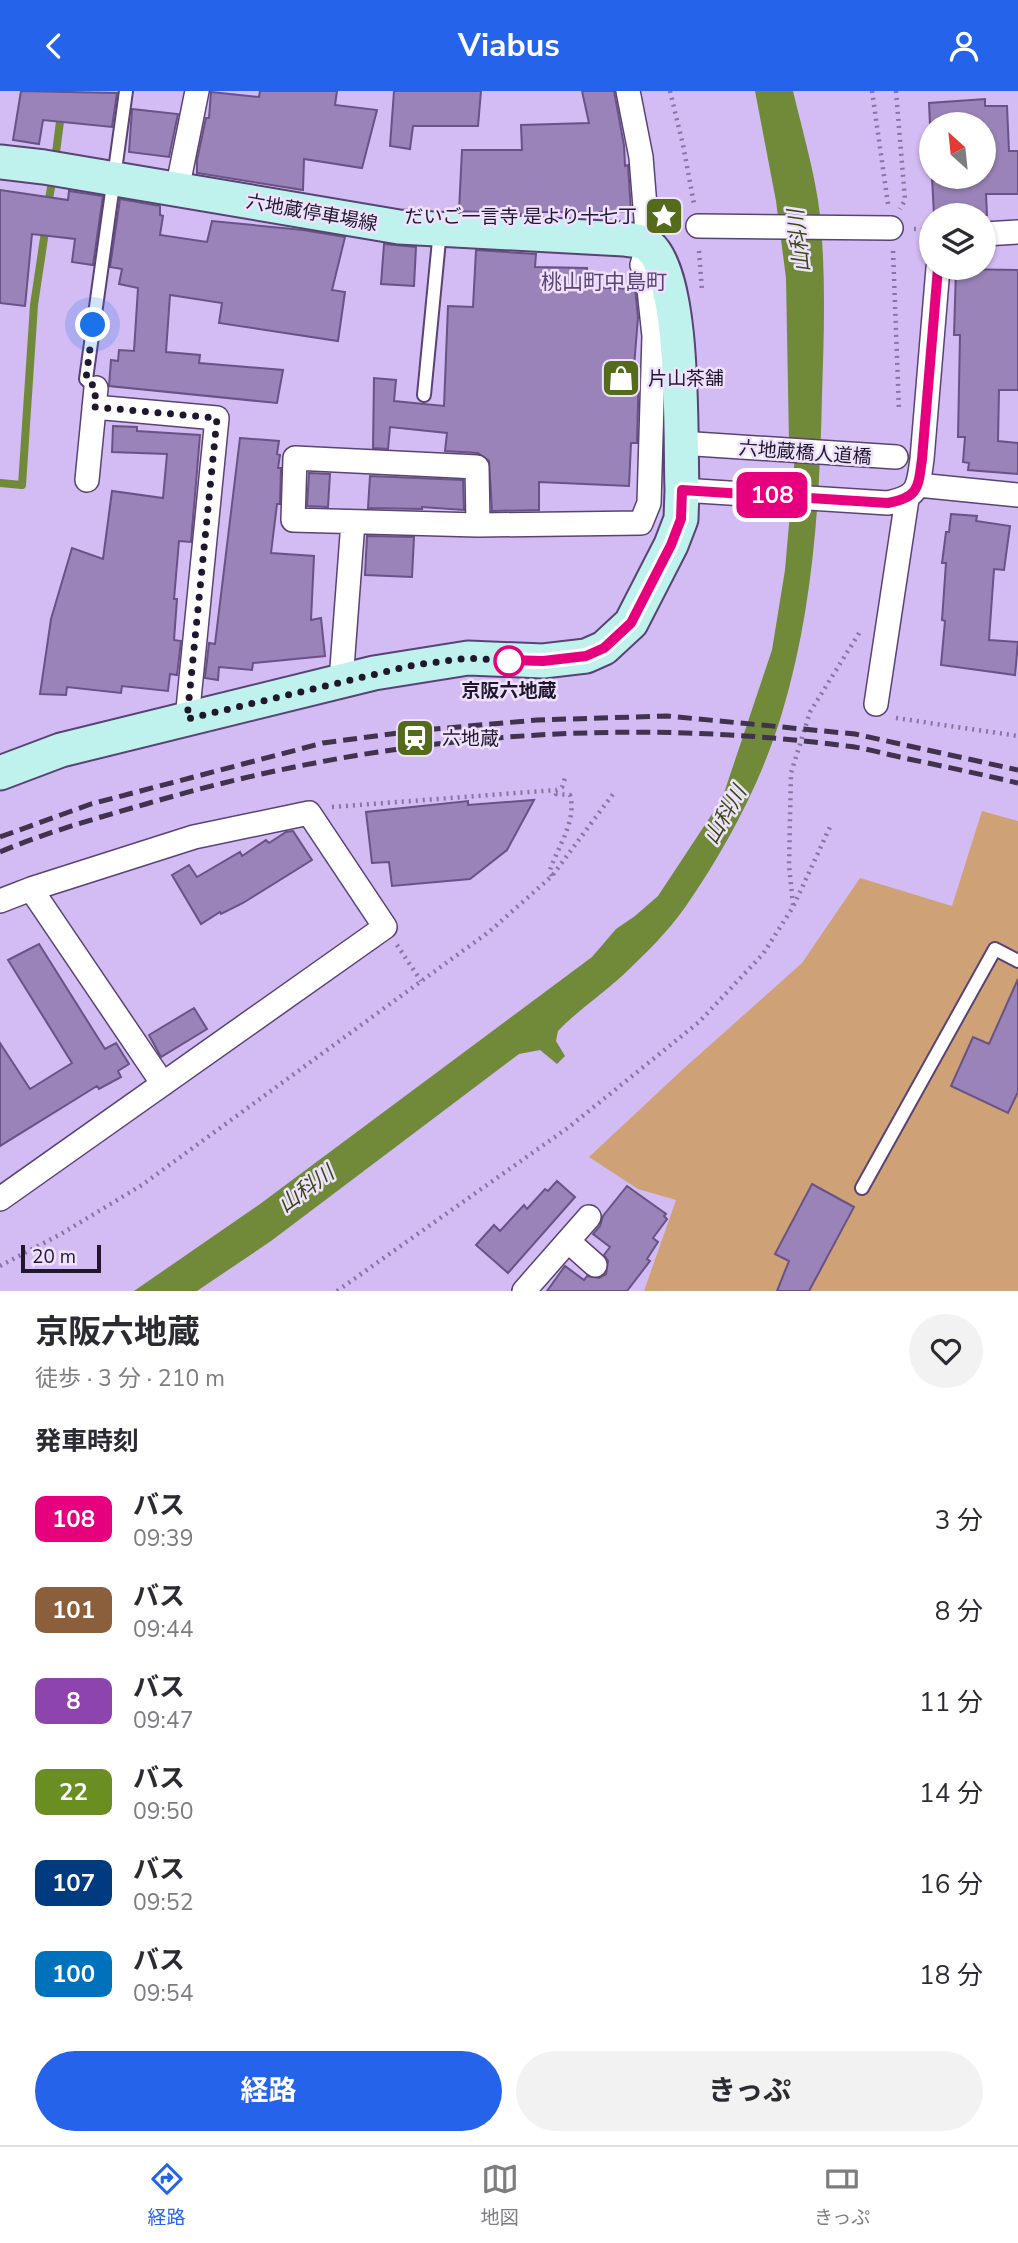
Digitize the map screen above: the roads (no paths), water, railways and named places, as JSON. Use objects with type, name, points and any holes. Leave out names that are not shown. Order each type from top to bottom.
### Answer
[{"type":"main road","name":"六地蔵停車場線","points":[[0,162],[51,168],[399,227],[624,239],[648,244]]},
{"type":"main road","points":[[0,773],[61,750],[374,673],[468,658],[543,661],[586,656],[604,648],[631,623],[696,490],[680,443],[676,314],[666,273],[648,244]]},
{"type":"street","points":[[177,190],[197,91]]},
{"type":"street","points":[[478,525],[477,467],[295,459],[293,520],[478,525],[641,523],[649,503],[654,336],[648,280],[642,265],[648,244],[641,157],[628,91]]},
{"type":"street","points":[[702,226],[887,228]]},
{"type":"street","points":[[996,233],[1018,232]]},
{"type":"street","points":[[876,704],[936,280]]},
{"type":"street","points":[[87,480],[95,397],[217,418],[187,719]]},
{"type":"street","name":"六地蔵橋人道橋","points":[[680,443],[895,457]]},
{"type":"street","points":[[696,490],[904,496],[1018,495]]},
{"type":"street","points":[[341,681],[354,522]]},
{"type":"street","points":[[0,901],[31,888],[194,837],[309,813],[385,927],[163,1084],[3,1191]]},
{"type":"street","points":[[31,888],[163,1084]]},
{"type":"street","points":[[524,1291],[589,1217]]},
{"type":"street","points":[[568,1241],[595,1265]]},
{"type":"lane","points":[[95,397],[86,379],[125,91]]},
{"type":"lane","points":[[424,395],[440,229]]},
{"type":"lane","points":[[862,1188],[995,949],[1018,961]]},
{"type":"water","name":"山科川","points":[[755,91],[793,91],[818,200],[823,260],[824,327],[821,434],[813,555],[793,674],[764,764],[729,837],[672,925],[622,976],[558,1031],[556,1041],[565,1056],[557,1064],[540,1050],[519,1054],[271,1241],[197,1291],[134,1291],[260,1204],[592,957],[616,929],[658,896],[722,799],[772,650],[785,570],[796,444],[789,443],[786,278],[776,201]]},
{"type":"waterway","points":[[55,160],[61,114]]},
{"type":"waterway","points":[[48,205],[53,176]]},
{"type":"waterway","points":[[0,483],[22,485],[34,305],[46,225]]},
{"type":"railway","points":[[0,837],[91,804],[323,743],[413,731],[537,720],[667,716],[855,734],[1018,770]]},
{"type":"railway","points":[[0,852],[91,820],[232,781],[318,762],[493,738],[581,733],[758,737],[861,748],[1018,783]]},
{"type":"place","name":"だいご一言寺 是より十七丁","points":[[664,216]]},
{"type":"place","name":"片山茶舗","points":[[621,378]]},
{"type":"place","name":"京阪六地蔵","points":[[509,661]]},
{"type":"place","name":"六地蔵","points":[[415,738]]},
{"type":"district","name":"桃山町中島町","points":[[604,282]]}]
